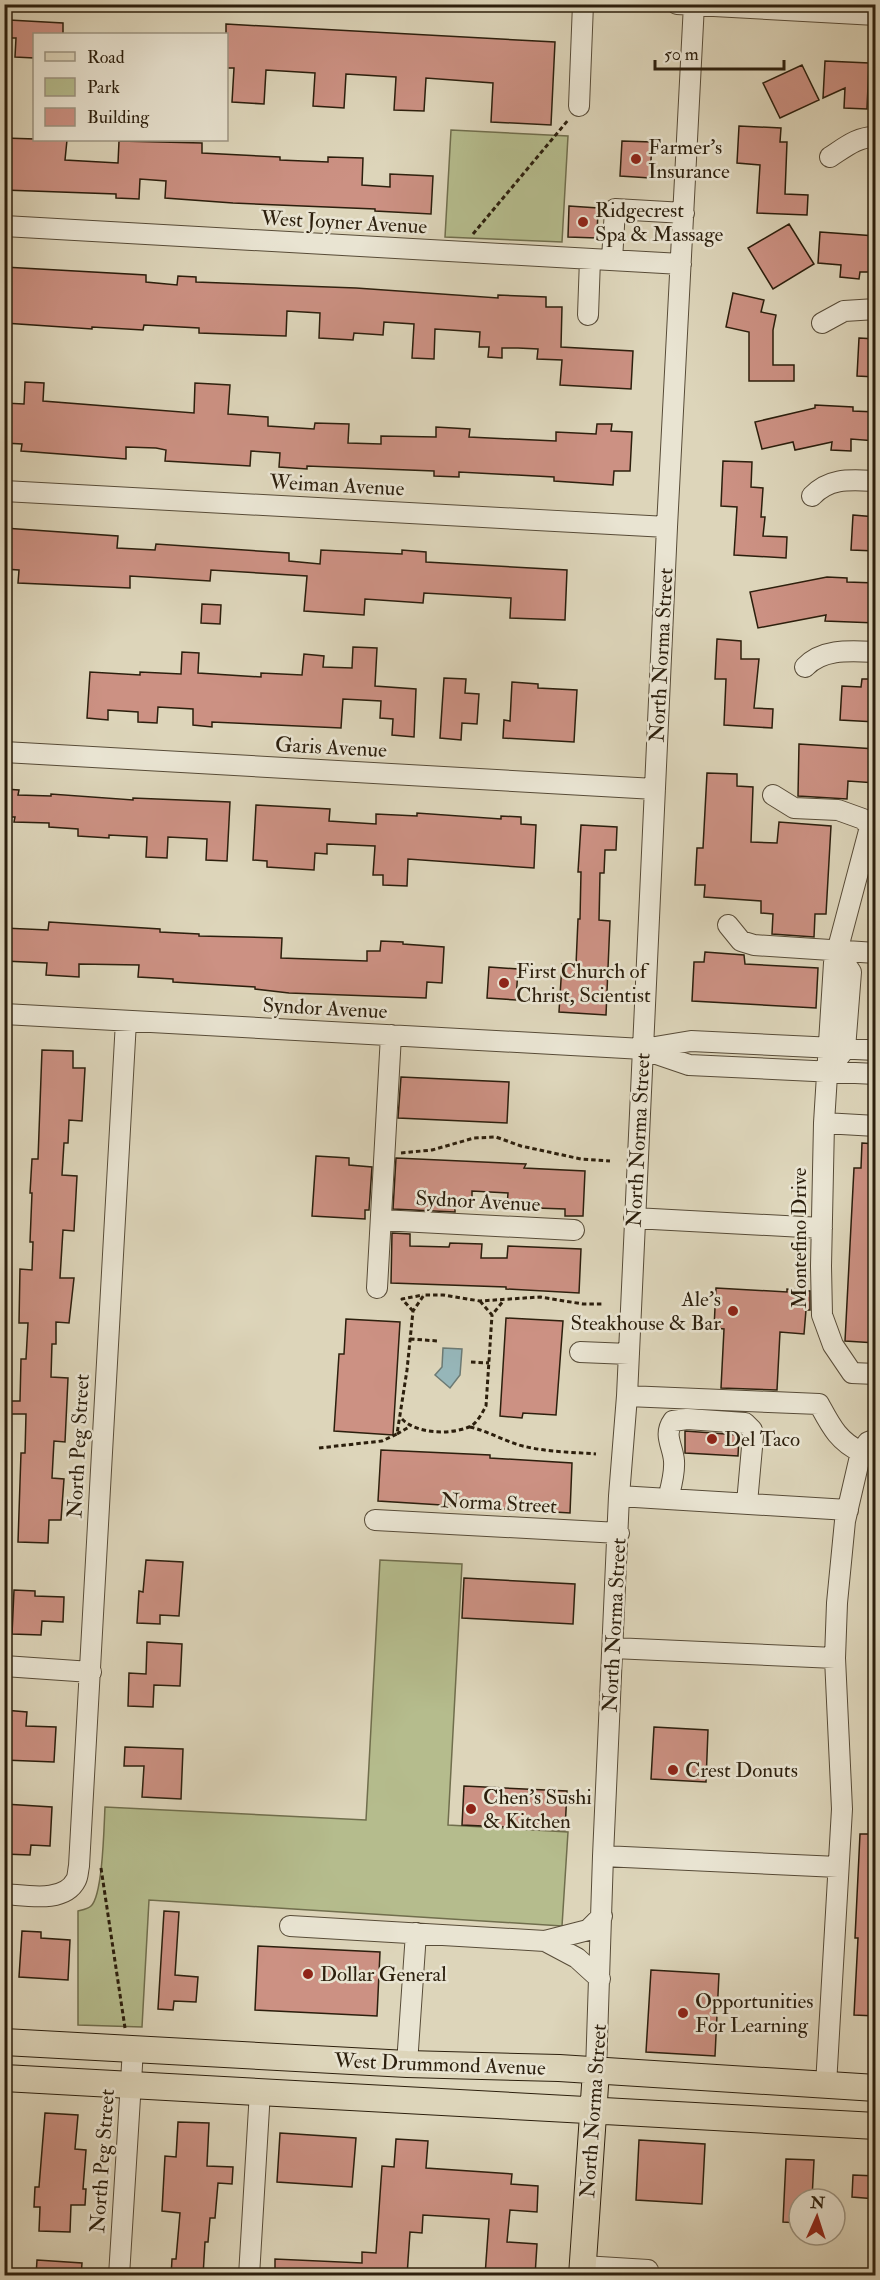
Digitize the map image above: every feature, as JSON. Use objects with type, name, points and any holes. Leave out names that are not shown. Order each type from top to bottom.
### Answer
[{"type":"main road","name":"West Drummond Avenue","points":[[4,2042],[129,2039],[407,2064],[596,2071],[876,2088]]},
{"type":"main road","name":"North Norma Street","points":[[582,2271],[596,2071]]},
{"type":"main road","name":"West Drummond Avenue","points":[[4,2078],[876,2126]]},
{"type":"main road","points":[[823,2123],[826,2085]]},
{"type":"street","points":[[579,106],[583,4]]},
{"type":"street","points":[[688,5],[876,15]]},
{"type":"street","name":"North Norma Street","points":[[596,2071],[603,1856],[620,1496],[627,1396],[667,527],[684,213],[688,5]]},
{"type":"street","points":[[830,157],[850,144],[868,137],[876,137]]},
{"type":"street","points":[[612,260],[615,209],[684,213]]},
{"type":"street","name":"West Joyner Avenue","points":[[4,226],[681,264]]},
{"type":"street","points":[[588,315],[591,259]]},
{"type":"street","points":[[822,323],[844,311],[876,309]]},
{"type":"street","points":[[812,496],[821,486],[835,482],[876,481]]},
{"type":"street","name":"Weiman Avenue","points":[[4,491],[667,527]]},
{"type":"street","points":[[805,666],[823,654],[849,651],[876,652]]},
{"type":"street","name":"Garis Avenue","points":[[4,752],[655,789]]},
{"type":"street","points":[[773,795],[794,808],[838,810],[863,819],[873,827],[837,951],[851,972],[838,1048],[827,1072]]},
{"type":"street","points":[[728,925],[741,941],[754,945],[876,953]]},
{"type":"street","name":"Syndor Avenue","points":[[4,1014],[643,1049]]},
{"type":"street","name":"North Peg Street","points":[[4,1894],[51,1896],[71,1886],[76,1880],[77,1873],[91,1671],[126,1021]]},
{"type":"street","points":[[377,1288],[391,1035]]},
{"type":"street","points":[[643,1049],[691,1041],[876,1050]]},
{"type":"street","points":[[643,1049],[689,1065],[876,1074]]},
{"type":"street","name":"Montefino Drive","points":[[827,1072],[824,1123],[822,1315],[832,1345],[852,1373],[876,1374]]},
{"type":"street","points":[[824,1123],[876,1126]]},
{"type":"street","points":[[634,1218],[822,1228]]},
{"type":"street","name":"Sydnor Avenue","points":[[381,1220],[574,1230]]},
{"type":"street","points":[[580,1352],[628,1354]]},
{"type":"street","points":[[627,1396],[819,1404],[833,1430],[847,1445],[868,1446],[848,1510],[837,1603],[835,1658],[842,1809],[826,2085]]},
{"type":"street","points":[[668,1499],[674,1477],[674,1460],[668,1440],[669,1427],[673,1420],[687,1419],[745,1423],[752,1430],[753,1442],[747,1503]]},
{"type":"street","points":[[620,1496],[848,1510]]},
{"type":"street","name":"Norma Street","points":[[375,1520],[619,1533]]},
{"type":"street","points":[[613,1648],[835,1658]]},
{"type":"street","points":[[4,1666],[91,1671]]},
{"type":"street","points":[[603,1856],[838,1867]]},
{"type":"street","points":[[290,1926],[545,1941],[588,1930],[602,1916]]},
{"type":"street","points":[[407,2064],[416,1933]]},
{"type":"street","points":[[545,1941],[577,1958],[600,1979]]},
{"type":"street","name":"North Peg Street","points":[[119,2276],[131,2084],[129,2039]]},
{"type":"street","points":[[249,2276],[260,2091]]},
{"type":"street","points":[[582,2271],[648,2270]]},
{"type":"path","points":[[470,238],[579,106]]},
{"type":"path","points":[[385,1155],[432,1150],[474,1138],[496,1137],[520,1146],[581,1159],[610,1161]]},
{"type":"path","points":[[397,1434],[401,1419],[413,1311],[424,1295]]},
{"type":"path","points":[[413,1311],[402,1299],[424,1295],[443,1295],[480,1301],[540,1297],[583,1304],[603,1304]]},
{"type":"path","points":[[470,1427],[481,1416],[486,1406],[492,1315],[505,1299]]},
{"type":"path","points":[[480,1301],[492,1315]]},
{"type":"path","points":[[410,1339],[438,1341]]},
{"type":"path","points":[[471,1362],[489,1363]]},
{"type":"path","points":[[401,1419],[409,1427]]},
{"type":"path","points":[[320,1448],[382,1441],[409,1427],[444,1431],[470,1427],[491,1432],[520,1445],[558,1452],[596,1454]]},
{"type":"path","points":[[101,1868],[129,2039]]},
{"type":"green space","points":[[451,130],[568,136],[562,242],[445,237]]},
{"type":"green space","points":[[380,1560],[462,1564],[448,1825],[568,1832],[562,1926],[149,1900],[142,2027],[78,2025],[78,1911],[91,1906],[98,1888],[105,1807],[366,1820]]},
{"type":"water","points":[[443,1348],[462,1349],[460,1375],[450,1388],[435,1375],[442,1367]]},
{"type":"building","points":[[9,20],[63,23],[63,33],[33,33],[33,58],[15,57],[16,38],[8,38]]},
{"type":"building","points":[[226,24],[555,42],[551,125],[491,122],[493,83],[426,78],[424,111],[394,110],[396,77],[346,74],[344,108],[313,106],[315,73],[266,70],[264,104],[232,102],[234,68],[228,68],[228,33],[226,33]]},
{"type":"building","points":[[825,61],[869,63],[867,109],[844,108],[845,88],[823,98]]},
{"type":"building","points":[[802,65],[819,100],[780,118],[763,83]]},
{"type":"building","points":[[739,126],[781,128],[780,142],[787,142],[785,194],[808,195],[807,215],[757,213],[760,165],[737,163]]},
{"type":"building","points":[[4,138],[67,141],[65,160],[118,163],[119,141],[202,143],[202,153],[328,162],[328,157],[363,158],[362,185],[390,187],[390,174],[433,176],[431,214],[165,198],[166,181],[140,179],[139,199],[116,198],[116,194],[4,190]]},
{"type":"building","name":"Farmer's Insurance","points":[[622,141],[652,142],[650,178],[620,176]]},
{"type":"building","name":"Ridgecrest Spa & Massage","points":[[569,206],[598,208],[597,238],[568,237]]},
{"type":"building","points":[[789,224],[814,264],[773,289],[748,248]]},
{"type":"building","points":[[820,232],[876,236],[876,272],[860,272],[859,279],[840,277],[841,265],[818,263]]},
{"type":"building","points":[[4,267],[146,275],[146,282],[177,285],[178,276],[196,277],[196,282],[356,288],[498,298],[498,295],[546,297],[546,307],[562,307],[561,347],[633,351],[631,389],[560,385],[562,360],[537,359],[538,349],[518,348],[502,348],[502,358],[488,357],[489,347],[479,347],[480,332],[435,329],[434,359],[412,358],[414,324],[384,322],[383,335],[354,333],[353,340],[319,338],[320,313],[287,311],[286,336],[199,333],[199,328],[144,325],[143,330],[4,323]]},
{"type":"building","points":[[733,293],[764,300],[761,312],[776,315],[773,330],[773,365],[794,365],[794,381],[749,381],[749,332],[726,327]]},
{"type":"building","points":[[859,338],[876,339],[876,377],[857,376]]},
{"type":"building","points":[[25,382],[44,383],[43,401],[194,413],[195,383],[230,385],[228,414],[268,417],[268,426],[314,429],[315,423],[349,424],[348,443],[381,444],[381,436],[436,437],[436,427],[470,429],[469,437],[556,441],[556,432],[596,434],[597,424],[612,424],[611,431],[632,432],[630,471],[614,471],[613,485],[554,481],[554,477],[459,472],[459,477],[434,476],[434,471],[279,467],[280,453],[251,451],[250,466],[165,461],[166,450],[156,448],[126,447],[126,459],[21,451],[22,444],[4,443],[4,403],[24,404]]},
{"type":"building","points":[[815,405],[853,407],[853,411],[876,412],[876,441],[851,439],[851,451],[831,450],[832,442],[795,450],[793,442],[762,449],[755,422],[815,408]]},
{"type":"building","points":[[723,461],[752,462],[751,487],[763,488],[761,517],[765,517],[763,536],[787,537],[786,558],[734,555],[737,507],[721,506]]},
{"type":"building","points":[[853,515],[876,517],[876,551],[851,550]]},
{"type":"building","points":[[4,528],[118,536],[117,548],[155,550],[156,544],[289,553],[289,561],[320,564],[321,550],[402,554],[402,550],[426,552],[426,562],[567,570],[565,620],[510,618],[511,598],[424,593],[423,603],[365,599],[364,615],[304,611],[307,576],[211,570],[210,581],[130,576],[130,588],[18,583],[19,570],[4,569]]},
{"type":"building","points":[[827,577],[847,578],[847,582],[876,583],[876,623],[825,621],[826,615],[758,628],[750,592]]},
{"type":"building","points":[[202,604],[221,605],[220,624],[201,623]]},
{"type":"building","points":[[717,639],[741,641],[741,659],[759,659],[754,708],[773,709],[772,728],[724,725],[726,679],[715,679]]},
{"type":"building","points":[[353,647],[377,648],[375,686],[416,689],[414,737],[392,735],[393,719],[380,718],[381,701],[343,699],[341,728],[212,722],[212,727],[193,725],[193,709],[158,707],[157,723],[138,722],[138,712],[108,710],[108,720],[87,718],[90,672],[140,675],[140,672],[181,674],[182,652],[199,653],[198,673],[261,677],[261,673],[302,675],[304,654],[324,656],[323,667],[352,668]]},
{"type":"building","points":[[444,678],[466,679],[465,693],[479,694],[477,724],[462,723],[461,740],[440,738]]},
{"type":"building","points":[[862,679],[876,679],[876,722],[840,720],[842,686],[861,687]]},
{"type":"building","points":[[512,682],[538,684],[538,688],[577,690],[574,742],[503,738],[504,720],[510,721]]},
{"type":"building","points":[[799,744],[876,749],[876,783],[848,781],[847,799],[798,796]]},
{"type":"building","points":[[707,773],[737,774],[737,786],[753,787],[751,842],[777,843],[779,822],[831,826],[826,914],[815,914],[814,937],[772,934],[773,914],[761,913],[761,901],[704,897],[705,885],[695,885],[697,848],[703,848]]},
{"type":"building","points":[[4,789],[19,790],[18,795],[51,796],[51,794],[133,800],[133,798],[230,802],[227,861],[206,860],[207,839],[168,837],[167,858],[146,857],[147,837],[78,836],[78,829],[49,827],[49,823],[14,822],[15,817],[4,817]]},
{"type":"building","points":[[256,805],[330,809],[329,821],[376,824],[376,814],[417,816],[417,813],[501,819],[501,816],[521,817],[521,824],[536,825],[534,868],[408,859],[407,886],[383,885],[383,875],[373,875],[375,846],[327,844],[327,854],[315,853],[314,870],[267,867],[267,861],[253,860]]},
{"type":"building","points":[[581,825],[617,827],[616,850],[605,850],[604,873],[600,873],[599,920],[610,921],[606,1015],[559,1012],[562,964],[576,965],[578,919],[580,919],[581,872],[578,872]]},
{"type":"building","points":[[49,922],[160,929],[160,932],[199,934],[199,936],[282,938],[281,958],[367,961],[367,951],[380,951],[381,941],[444,947],[442,983],[427,982],[426,998],[289,993],[255,989],[255,987],[173,982],[173,979],[138,977],[139,965],[79,964],[79,977],[46,975],[47,963],[4,961],[4,928],[48,930]]},
{"type":"building","points":[[705,952],[744,955],[745,964],[818,968],[816,1008],[692,1001],[694,962],[704,962]]},
{"type":"building","points":[[489,967],[518,969],[516,1000],[487,998]]},
{"type":"building","points":[[42,1050],[73,1051],[73,1068],[85,1068],[82,1121],[69,1120],[68,1143],[64,1143],[62,1175],[77,1176],[74,1231],[63,1230],[60,1278],[74,1278],[69,1323],[56,1322],[56,1344],[52,1344],[51,1377],[68,1378],[65,1442],[54,1441],[52,1478],[64,1479],[61,1520],[49,1520],[48,1543],[18,1542],[21,1453],[25,1453],[26,1414],[9,1414],[9,1401],[20,1401],[21,1359],[26,1359],[28,1323],[19,1323],[20,1269],[32,1270],[33,1242],[30,1242],[32,1193],[30,1193],[32,1159],[38,1159]]},
{"type":"building","points":[[401,1077],[509,1082],[507,1123],[398,1118]]},
{"type":"building","points":[[862,1143],[876,1144],[876,1343],[845,1341],[854,1168],[861,1168]]},
{"type":"building","points":[[316,1156],[349,1158],[349,1165],[372,1167],[369,1210],[365,1210],[365,1219],[312,1216]]},
{"type":"building","points":[[396,1158],[526,1164],[524,1168],[585,1171],[583,1216],[565,1216],[565,1209],[507,1207],[508,1193],[472,1191],[472,1208],[455,1207],[455,1212],[393,1209]]},
{"type":"building","points":[[392,1233],[410,1234],[410,1246],[449,1247],[450,1243],[482,1244],[481,1258],[507,1258],[508,1246],[581,1249],[579,1293],[506,1289],[506,1287],[391,1283]]},
{"type":"building","points":[[716,1288],[810,1291],[810,1310],[806,1310],[804,1334],[780,1332],[777,1390],[721,1388],[724,1329],[714,1328]]},
{"type":"building","points":[[506,1318],[563,1321],[556,1415],[523,1413],[522,1418],[500,1416]]},
{"type":"building","points":[[346,1319],[400,1322],[393,1435],[334,1431],[339,1354],[344,1354]]},
{"type":"building","name":"Del Taco","points":[[685,1431],[739,1435],[738,1456],[685,1453]]},
{"type":"building","points":[[381,1450],[490,1455],[490,1458],[572,1463],[570,1513],[378,1501]]},
{"type":"building","points":[[146,1560],[183,1562],[179,1616],[160,1615],[160,1624],[137,1623],[139,1591],[143,1592]]},
{"type":"building","points":[[464,1578],[575,1584],[573,1624],[462,1618]]},
{"type":"building","points":[[14,1590],[35,1591],[35,1596],[64,1597],[63,1622],[42,1621],[41,1635],[12,1634]]},
{"type":"building","points":[[147,1642],[182,1644],[180,1686],[154,1685],[153,1707],[128,1706],[129,1673],[146,1674]]},
{"type":"building","points":[[4,1710],[27,1712],[26,1726],[56,1727],[54,1762],[4,1760]]},
{"type":"building","points":[[654,1727],[708,1730],[706,1782],[651,1779]]},
{"type":"building","points":[[125,1747],[183,1749],[181,1799],[142,1797],[144,1766],[124,1766]]},
{"type":"building","points":[[464,1786],[567,1791],[565,1830],[462,1825]]},
{"type":"building","points":[[4,1804],[52,1807],[50,1846],[31,1845],[30,1855],[4,1854]]},
{"type":"building","points":[[860,1834],[876,1834],[876,2016],[854,2015]]},
{"type":"building","points":[[164,1911],[179,1912],[175,1975],[198,1977],[196,2002],[174,2001],[173,2010],[158,2009]]},
{"type":"building","points":[[22,1931],[41,1932],[41,1938],[70,1940],[68,1980],[19,1977]]},
{"type":"building","points":[[258,1946],[380,1952],[377,2016],[255,2010]]},
{"type":"building","name":"Opportunities For Learning","points":[[651,1970],[719,1974],[715,2056],[646,2052]]},
{"type":"building","points":[[45,2113],[78,2115],[75,2149],[86,2150],[83,2189],[86,2189],[85,2205],[71,2205],[70,2232],[39,2231],[40,2207],[34,2207],[35,2187],[39,2187]]},
{"type":"building","points":[[178,2122],[209,2123],[207,2166],[233,2167],[232,2184],[218,2183],[215,2218],[210,2218],[208,2242],[205,2242],[203,2276],[171,2276],[172,2259],[176,2259],[180,2213],[162,2211],[165,2156],[176,2157]]},
{"type":"building","points":[[280,2133],[356,2138],[352,2187],[277,2182]]},
{"type":"building","points":[[396,2139],[428,2141],[426,2168],[512,2174],[511,2184],[538,2186],[537,2212],[510,2210],[507,2242],[537,2244],[535,2276],[485,2276],[489,2219],[423,2215],[422,2233],[410,2232],[407,2276],[275,2276],[275,2259],[362,2263],[362,2252],[376,2253],[382,2166],[394,2167]]},
{"type":"building","points":[[639,2140],[705,2144],[702,2204],[636,2200]]},
{"type":"building","points":[[786,2159],[814,2160],[813,2187],[787,2187],[787,2222],[783,2222]]},
{"type":"building","points":[[853,2175],[876,2176],[876,2199],[852,2197]]},
{"type":"building","points":[[37,2260],[82,2263],[81,2276],[36,2276]]},
{"type":"place","name":"Farmer's Insurance","points":[[636,159]]},
{"type":"place","name":"Ridgecrest Spa & Massage","points":[[583,222]]},
{"type":"place","name":"First Church of Christ, Scientist","points":[[504,983]]},
{"type":"place","name":"Ale's Steakhouse & Bar","points":[[733,1311]]},
{"type":"place","name":"Del Taco","points":[[712,1439]]},
{"type":"place","name":"Crest Donuts","points":[[673,1770]]},
{"type":"place","name":"Chen's Sushi & Kitchen","points":[[471,1809]]},
{"type":"place","name":"Dollar General","points":[[308,1974]]},
{"type":"place","name":"Opportunities For Learning","points":[[683,2013]]}]
